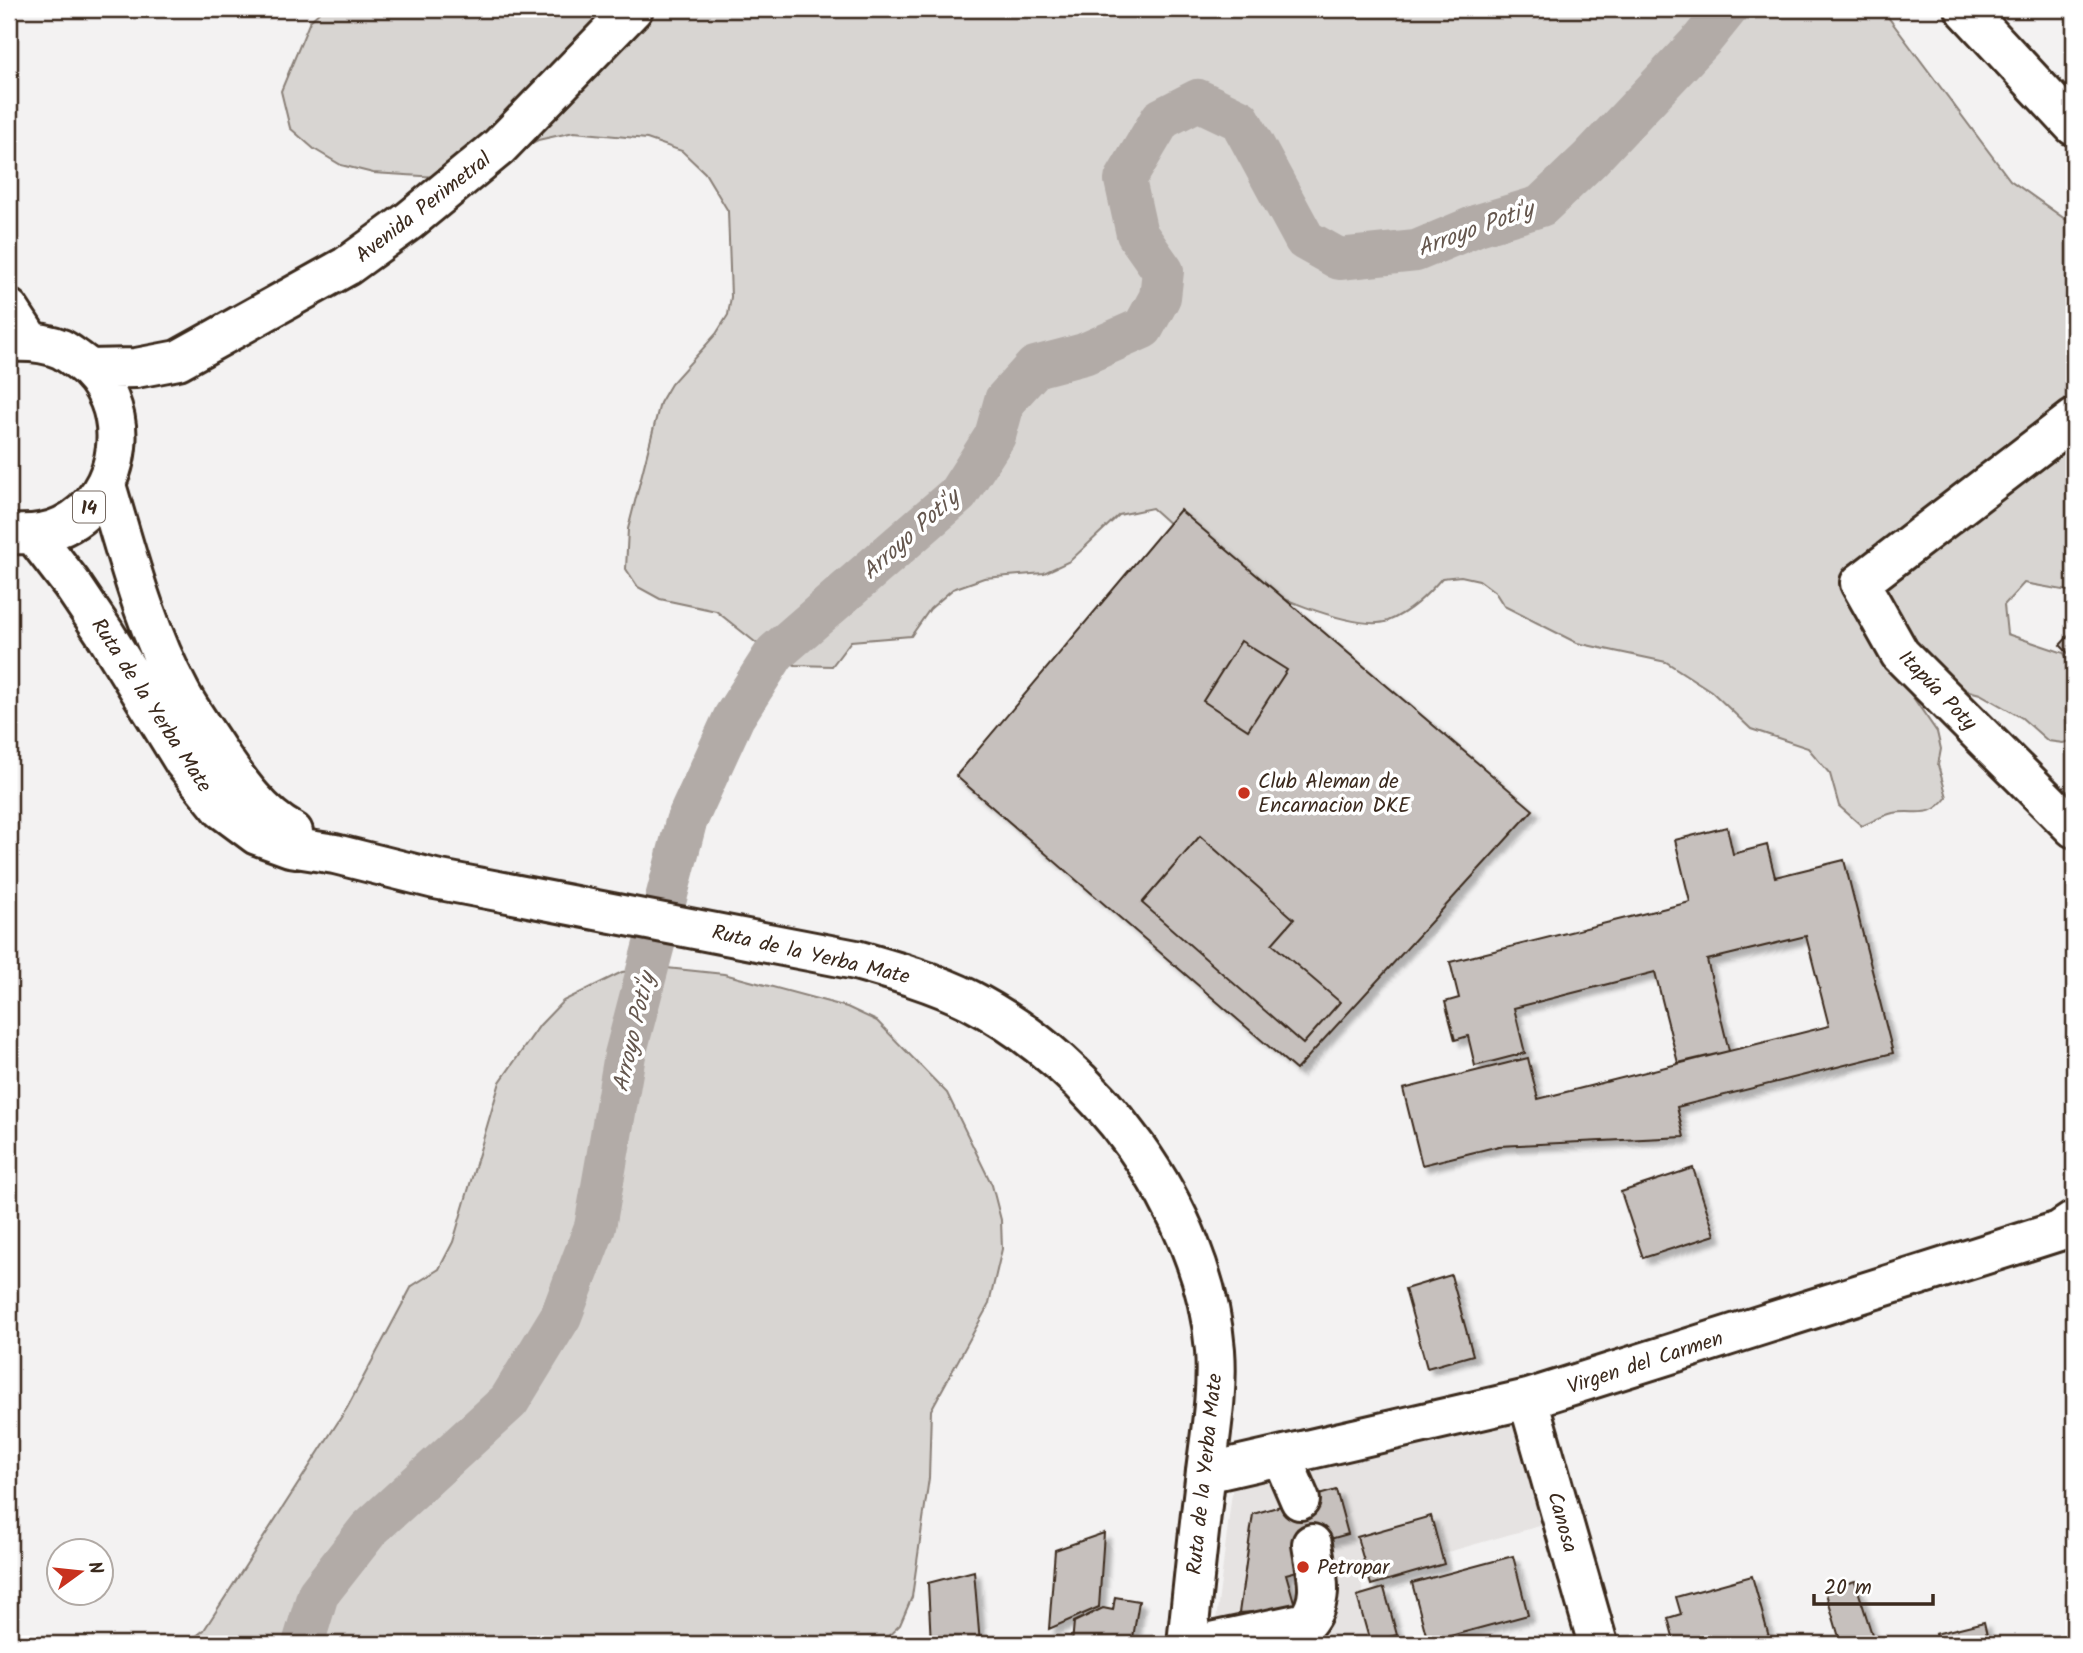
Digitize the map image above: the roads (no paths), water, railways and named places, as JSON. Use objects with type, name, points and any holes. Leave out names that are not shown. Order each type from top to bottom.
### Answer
[{"type":"main road","name":"Avenida Perimetral","points":[[89,369],[145,368],[177,360],[347,266],[409,221],[499,147],[633,9]]},
{"type":"main road","points":[[1973,18],[2074,126]]},
{"type":"main road","name":"14","points":[[9,309],[19,341],[62,349],[89,369],[108,395],[118,426],[116,456],[106,485],[88,509],[63,526],[22,534]]},
{"type":"main road","name":"Avenida Perimetral","points":[[118,426],[134,403],[177,360]]},
{"type":"main road","name":"Itapúa Poty","points":[[2074,419],[1860,583],[1900,654],[2074,828]]},
{"type":"main road","name":"Ruta de la Yerba Mate","points":[[106,485],[155,639],[180,693],[259,806],[284,828],[335,854]]},
{"type":"main road","name":"Ruta de la Yerba Mate","points":[[22,534],[71,583],[184,762],[222,809],[257,835],[290,848],[335,854],[435,878],[856,960],[911,975],[971,1001],[1032,1040],[1085,1084],[1127,1133],[1163,1192],[1190,1242],[1209,1299],[1215,1352],[1213,1415],[1186,1644]]},
{"type":"main road","name":"Virgen del Carmen","points":[[1206,1473],[1528,1399],[2059,1231],[2074,1221]]},
{"type":"main road","name":"Canosa","points":[[1528,1399],[1598,1644]]},
{"type":"main road","points":[[1281,1456],[1300,1500]]},
{"type":"main road","points":[[1202,1644],[1306,1622],[1316,1610],[1319,1592],[1312,1544]]},
{"type":"waterway","name":"Arroyo Poti'y","points":[[303,1644],[318,1594],[369,1529],[509,1401],[561,1316],[595,1227],[625,1055],[686,822],[734,717],[775,653],[958,494],[995,436],[1005,400],[1035,367],[1084,354],[1143,328],[1160,297],[1163,271],[1137,234],[1125,180],[1161,119],[1198,100],[1240,120],[1305,240],[1339,259],[1416,251],[1478,225],[1541,206],[1590,159],[1702,40],[1727,9]]},
{"type":"place","name":"Club Aleman de Encarnacion DKE","points":[[1244,793]]},
{"type":"place","name":"Petropar","points":[[1303,1567]]}]
